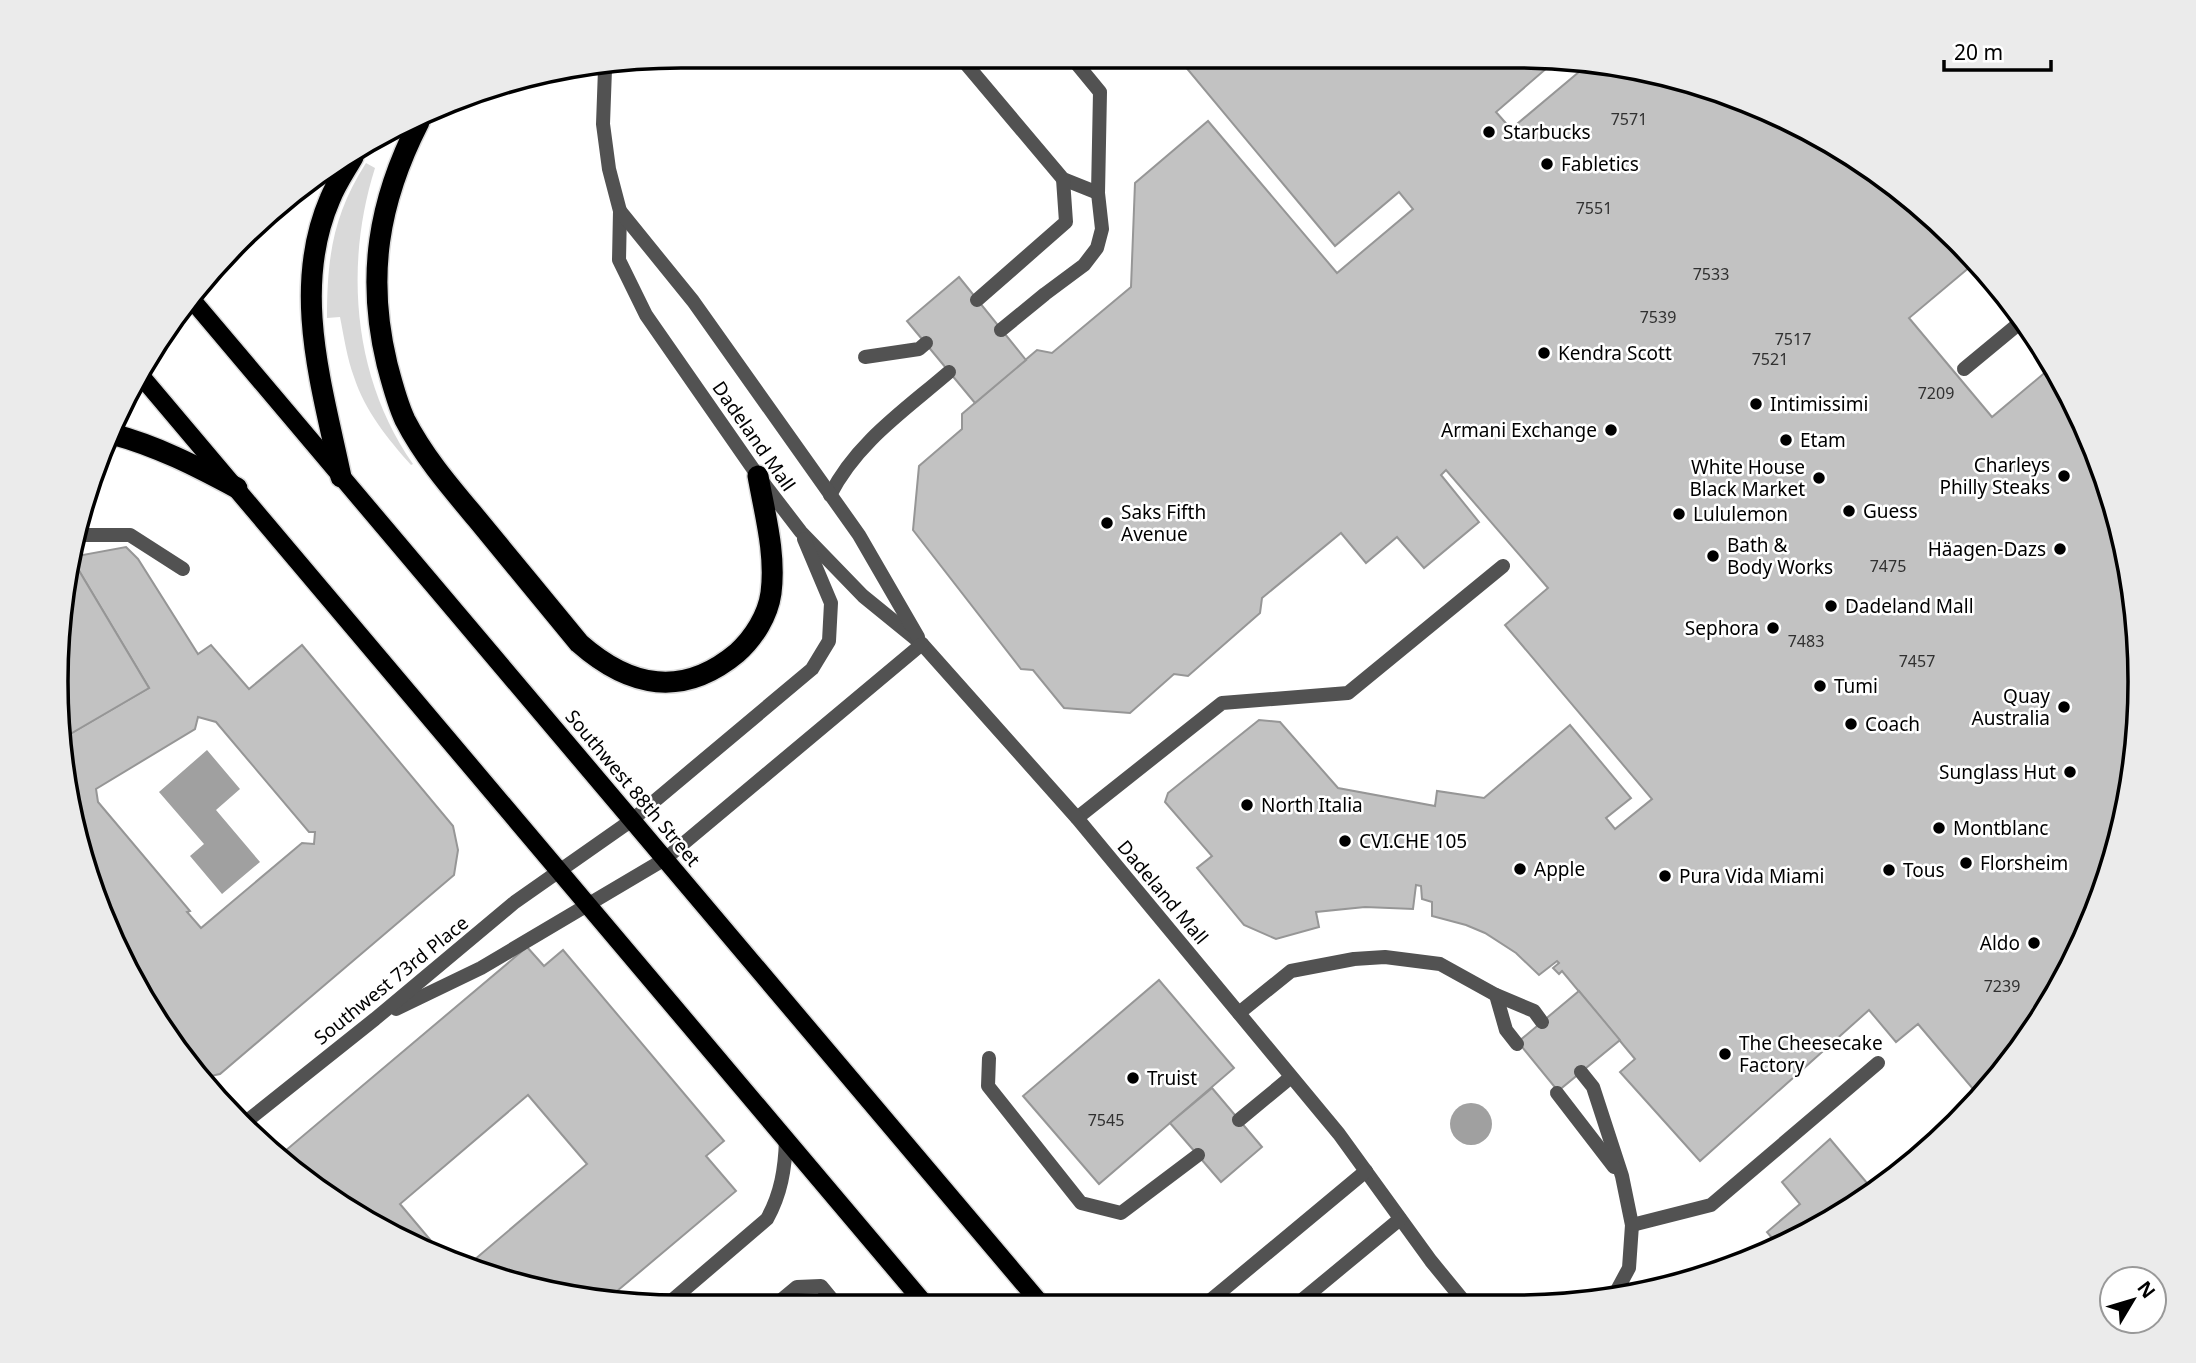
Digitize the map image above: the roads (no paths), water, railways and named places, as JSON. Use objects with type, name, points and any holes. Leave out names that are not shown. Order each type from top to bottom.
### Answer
[{"type":"highway","points":[[415,129],[402,154],[388,197],[376,253],[376,299],[382,343],[393,386],[405,419],[430,461],[579,643],[597,659],[625,674],[655,682],[692,680],[721,667],[744,647],[761,624],[771,595],[772,552],[758,476]]},
{"type":"highway","points":[[341,477],[316,356],[311,289],[321,224],[330,199],[347,168]]},
{"type":"highway","points":[[120,436],[145,443],[189,462],[237,488]]},
{"type":"main road","name":"Southwest 88th Street","points":[[197,306],[1033,1295]]},
{"type":"main road","points":[[146,382],[916,1295]]},
{"type":"street","points":[[969,68],[1063,179],[1098,192]]},
{"type":"street","points":[[1001,330],[1084,265],[1097,248],[1102,229],[1098,192],[1100,92],[1080,68]]},
{"type":"street","name":"Dadeland Mall","points":[[605,73],[603,124],[609,169],[620,211],[619,260],[646,315],[758,476],[801,532],[863,596],[922,644],[1077,818],[1339,1134],[1459,1295]]},
{"type":"street","points":[[977,300],[1066,222],[1063,179]]},
{"type":"street","name":"Dadeland Mall","points":[[620,211],[693,300],[859,535],[922,644]]},
{"type":"street","points":[[1964,369],[2014,327]]},
{"type":"street","points":[[865,356],[919,349],[926,344]]},
{"type":"street","points":[[830,495],[840,476],[863,446],[949,372]]},
{"type":"street","points":[[559,870],[632,820],[811,668],[829,641],[831,603],[801,532]]},
{"type":"street","points":[[86,535],[130,535],[183,569]]},
{"type":"street","points":[[1077,818],[1222,703],[1348,693],[1503,566]]},
{"type":"street","points":[[374,1020],[481,968],[665,859],[922,644]]},
{"type":"street","name":"Southwest 73rd Place","points":[[251,1118],[374,1020],[515,902],[559,870]]},
{"type":"street","points":[[1239,1013],[1291,971],[1354,959],[1385,957],[1440,964],[1496,995],[1534,1011],[1542,1022]]},
{"type":"street","points":[[1496,995],[1506,1030],[1517,1044]]},
{"type":"street","points":[[989,1058],[988,1086],[1081,1203],[1121,1213],[1198,1155]]},
{"type":"street","points":[[1632,1225],[1711,1205],[1878,1063]]},
{"type":"street","points":[[1581,1072],[1593,1087],[1622,1176],[1632,1225],[1629,1268],[1620,1286]]},
{"type":"street","points":[[1239,1120],[1291,1077]]},
{"type":"street","points":[[1557,1093],[1622,1176]]},
{"type":"street","points":[[678,1295],[767,1219],[775,1204],[783,1177],[786,1140]]},
{"type":"street","points":[[1217,1295],[1366,1171]]},
{"type":"street","points":[[1308,1295],[1401,1219]]},
{"type":"street","points":[[787,1295],[797,1287],[821,1286],[828,1295]]},
{"type":"place","name":"Starbucks","points":[[1489,132]]},
{"type":"place","name":"Fabletics","points":[[1547,164]]},
{"type":"place","name":"Kendra Scott","points":[[1544,353]]},
{"type":"place","name":"Intimissimi","points":[[1756,404]]},
{"type":"place","name":"Armani Exchange","points":[[1611,430]]},
{"type":"place","name":"Etam","points":[[1786,440]]},
{"type":"place","name":"Charleys Philly Steaks","points":[[2064,476]]},
{"type":"place","name":"White House Black Market","points":[[1819,478]]},
{"type":"place","name":"Guess","points":[[1849,511]]},
{"type":"place","name":"Lululemon","points":[[1679,514]]},
{"type":"place","name":"Saks Fifth Avenue","points":[[1107,523]]},
{"type":"place","name":"Häagen-Dazs","points":[[2060,549]]},
{"type":"place","name":"Bath & Body Works","points":[[1713,556]]},
{"type":"place","name":"Dadeland Mall","points":[[1831,606]]},
{"type":"place","name":"Sephora","points":[[1773,628]]},
{"type":"place","name":"Tumi","points":[[1820,686]]},
{"type":"place","name":"Quay Australia","points":[[2064,707]]},
{"type":"place","name":"Coach","points":[[1851,724]]},
{"type":"place","name":"Sunglass Hut","points":[[2070,772]]},
{"type":"place","name":"North Italia","points":[[1247,805]]},
{"type":"place","name":"Montblanc","points":[[1939,828]]},
{"type":"place","name":"CVI.CHE 105","points":[[1345,841]]},
{"type":"place","name":"Florsheim","points":[[1966,863]]},
{"type":"place","name":"Apple","points":[[1520,869]]},
{"type":"place","name":"Tous","points":[[1889,870]]},
{"type":"place","name":"Pura Vida Miami","points":[[1665,876]]},
{"type":"place","name":"Aldo","points":[[2034,943]]},
{"type":"place","name":"The Cheesecake Factory","points":[[1725,1054]]},
{"type":"place","name":"Truist","points":[[1133,1078]]}]
